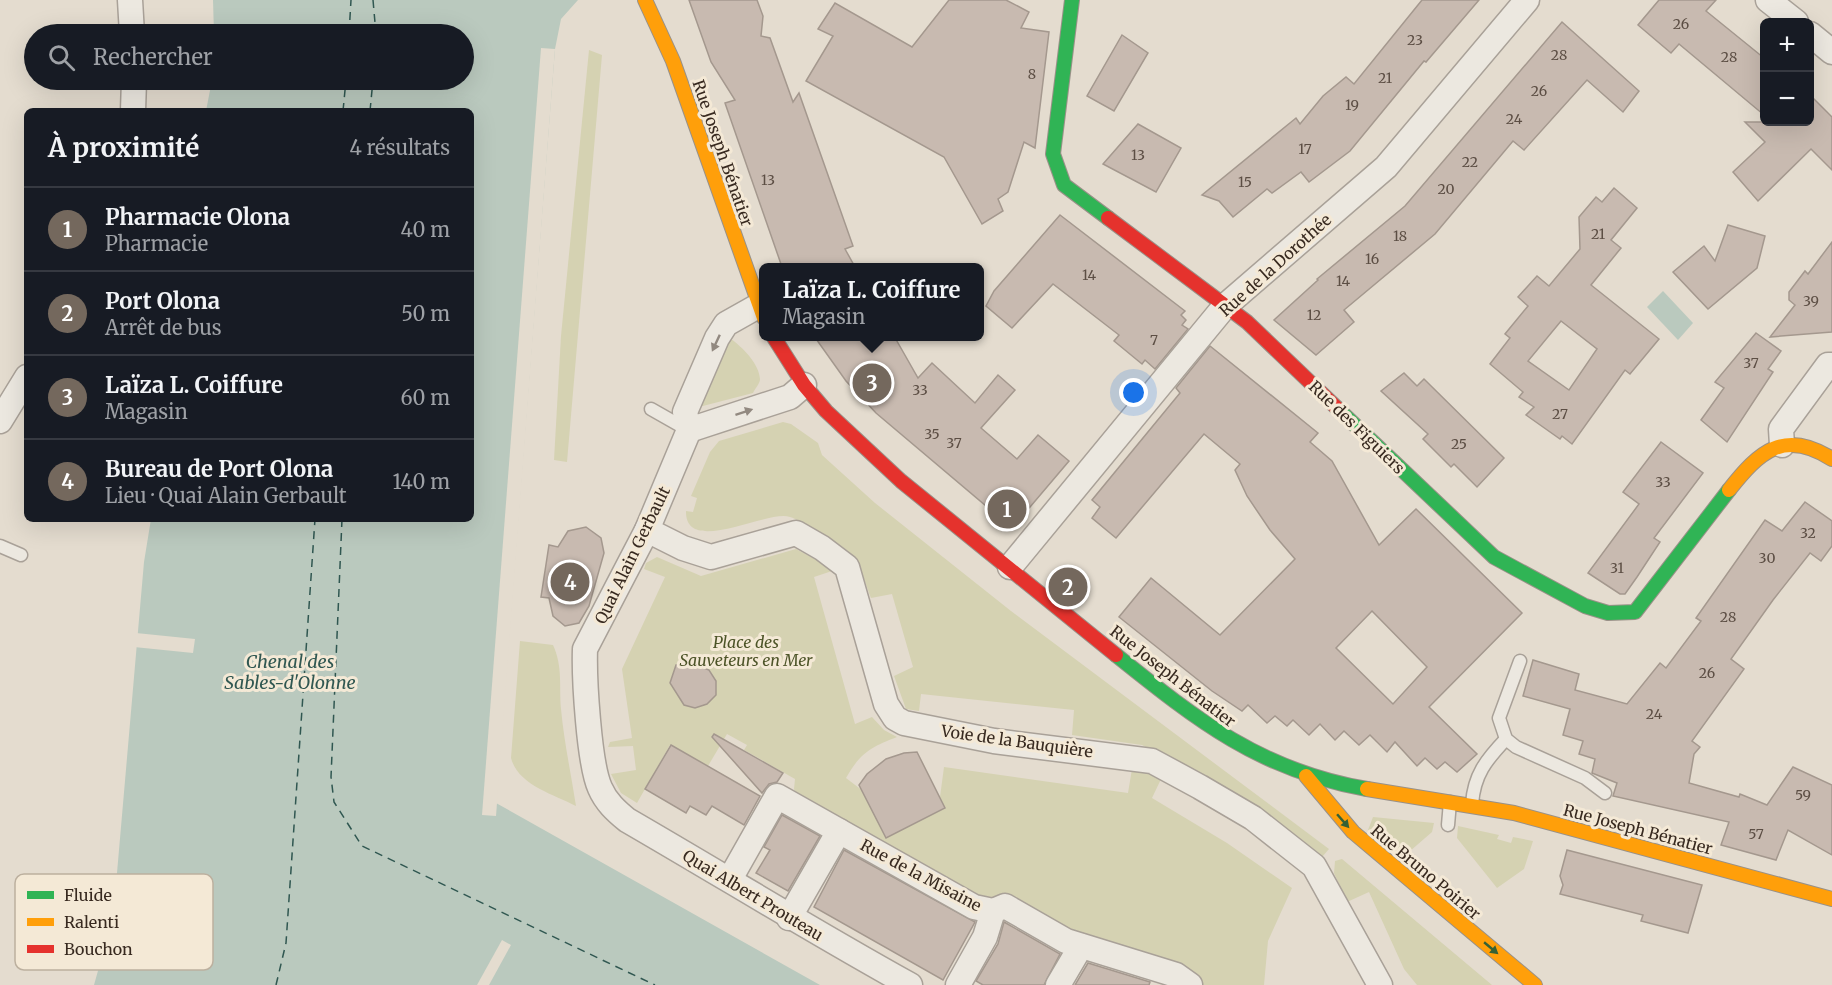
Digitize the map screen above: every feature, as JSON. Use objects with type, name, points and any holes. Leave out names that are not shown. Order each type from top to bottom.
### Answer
[{"type":"street","points":[[130,0],[131,24]]},
{"type":"street","name":"Rue Joseph Bénatier","points":[[645,0],[673,61],[759,306]]},
{"type":"street","name":"Rue de la Dorothée","points":[[1010,567],[1225,306],[1386,167],[1527,0]]},
{"type":"street","points":[[1768,0],[1791,18]]},
{"type":"street","name":"Rue des Figuiers","points":[[1066,3],[1053,154],[1064,185],[1246,322],[1494,557],[1585,606],[1608,613],[1635,612],[1752,461],[1767,450],[1782,445]]},
{"type":"street","points":[[1814,38],[1832,52]]},
{"type":"street","points":[[133,108],[134,90]]},
{"type":"street","name":"Quai Alain Gerbault","points":[[604,796],[596,776],[584,671],[585,649],[647,530],[689,430],[685,412],[717,338],[726,324],[759,313]]},
{"type":"street","name":"Rue Joseph Bénatier","points":[[776,341],[804,385],[826,411],[901,482],[1010,567],[1208,728],[1250,752],[1306,776],[1372,792],[1472,804],[1726,868],[1832,899]]},
{"type":"street","points":[[1829,451],[1803,445],[1782,445],[1781,429],[1828,365],[1832,365]]},
{"type":"street","points":[[0,421],[24,382]]},
{"type":"street","points":[[689,430],[790,397],[804,385]]},
{"type":"street","name":"Voie de la Bauquière","points":[[647,530],[683,548],[711,557],[796,533],[822,548],[847,567],[886,704],[896,717],[904,723],[951,734],[1152,760],[1253,818],[1314,866],[1380,985]]},
{"type":"street","name":"Rue Bruno Poirier","points":[[1306,776],[1353,832],[1535,985]]},
{"type":"street","name":"Quai Albert Prouteau","points":[[604,796],[627,820],[730,879],[789,918],[910,985]]},
{"type":"street","name":"Rue de la Misaine","points":[[730,879],[777,796],[975,907],[993,911],[1005,906],[1065,941],[1176,975],[1190,985]]},
{"type":"street","points":[[789,918],[839,831]]},
{"type":"street","points":[[958,985],[985,937],[993,911]]},
{"type":"street","points":[[1058,985],[1081,946]]},
{"type":"lane","points":[[651,409],[689,430]]},
{"type":"lane","points":[[0,546],[21,555]]},
{"type":"lane","points":[[1520,661],[1499,718],[1506,740],[1516,747],[1585,778],[1605,793]]},
{"type":"lane","points":[[1472,804],[1476,776],[1484,763],[1506,740]]},
{"type":"lane","points":[[1448,825],[1450,802]]},
{"type":"green space","points":[[589,50],[602,55],[567,462],[554,460],[561,336]]},
{"type":"green space","points":[[731,339],[745,351],[757,367],[759,383],[753,393],[699,407],[723,343]]},
{"type":"green space","points":[[783,422],[791,424],[818,443],[822,455],[875,503],[1011,611],[1329,849],[1322,857],[1254,806],[1142,745],[1072,735],[1074,710],[921,694],[919,711],[906,709],[894,676],[913,667],[892,594],[871,598],[858,565],[849,552],[823,534],[790,517],[779,516],[712,531],[699,530],[689,524],[686,511],[693,512],[697,498],[691,496],[710,452],[719,441]]},
{"type":"green space","name":"Place des Sauveteurs en Mer","points":[[796,549],[835,570],[814,577],[855,724],[872,717],[884,730],[897,737],[867,752],[856,762],[846,778],[863,791],[926,817],[945,808],[940,797],[944,767],[1128,793],[1132,769],[1147,770],[1162,777],[1152,798],[1227,843],[1292,888],[1268,941],[1264,985],[1202,985],[1188,972],[978,900],[797,797],[794,789],[795,779],[744,750],[747,745],[727,734],[708,766],[670,745],[637,803],[621,793],[611,774],[636,770],[633,746],[608,747],[610,742],[632,738],[622,669],[665,577],[644,569],[646,563],[657,557],[701,576]]},
{"type":"green space","points":[[520,641],[553,645],[556,653],[562,721],[576,806],[529,782],[515,767],[511,758]]},
{"type":"green space","points":[[1373,817],[1434,823],[1432,832],[1402,858],[1368,830]]},
{"type":"green space","points":[[1458,826],[1499,835],[1497,839],[1511,843],[1513,837],[1533,841],[1524,869],[1497,888],[1457,838]]},
{"type":"green space","points":[[1342,859],[1492,985],[1417,985],[1404,969],[1369,892],[1347,902],[1334,873],[1335,861]]},
{"type":"water","name":"Chenal des Sables-d'Olonne","points":[[213,0],[578,0],[561,19],[555,49],[496,803],[820,985],[94,985],[98,970],[213,970],[213,874],[117,874],[144,562],[151,522],[474,522],[474,108],[207,108],[210,90],[474,90],[474,24],[214,24]]},
{"type":"water","points":[[1663,291],[1693,323],[1678,340],[1647,307]]},
{"type":"pier","points":[[541,48],[555,49],[496,816],[482,815]]},
{"type":"pier","points":[[136,633],[195,639],[193,653],[134,647]]},
{"type":"pier","points":[[502,940],[511,945],[489,985],[477,985]]},
{"type":"building","points":[[689,0],[757,0],[763,16],[761,36],[770,38],[793,102],[799,93],[853,246],[845,249],[853,263],[781,263],[725,103],[735,100],[711,62]]},
{"type":"building","points":[[949,0],[1006,0],[1029,12],[1021,28],[1049,32],[1035,148],[1024,142],[1008,192],[998,199],[1003,211],[982,224],[944,157],[806,81],[833,36],[818,29],[835,3],[912,47]]},
{"type":"building","points":[[1422,0],[1479,0],[1426,62],[1424,61],[1350,151],[1309,182],[1301,172],[1272,193],[1267,189],[1233,217],[1219,201],[1202,195],[1296,118],[1300,124],[1323,96],[1346,77],[1354,84]]},
{"type":"building","points":[[1659,0],[1716,0],[1706,11],[1760,55],[1760,112],[1679,44],[1671,53],[1638,25]]},
{"type":"building","points":[[1562,22],[1639,91],[1623,112],[1587,80],[1524,150],[1513,141],[1435,234],[1344,310],[1354,322],[1316,355],[1274,320],[1317,279],[1405,206]]},
{"type":"building","points":[[1122,35],[1148,53],[1114,111],[1087,96]]},
{"type":"building","points":[[1814,99],[1832,117],[1832,170],[1811,149],[1758,201],[1733,172],[1765,142],[1745,122],[1760,122],[1760,126],[1814,126]]},
{"type":"building","points":[[1138,124],[1181,148],[1156,192],[1103,164]]},
{"type":"building","points":[[1614,188],[1637,208],[1611,240],[1621,248],[1591,285],[1659,339],[1630,374],[1625,370],[1572,444],[1562,436],[1560,439],[1526,415],[1534,407],[1519,397],[1523,392],[1490,364],[1510,338],[1505,334],[1528,306],[1518,297],[1537,276],[1549,286],[1580,249],[1579,217],[1596,197],[1602,202]],"holes":[[[1561,321],[1597,349],[1569,390],[1528,361]]]},
{"type":"building","points":[[1060,215],[1185,311],[1181,315],[1186,320],[1182,325],[1188,329],[1155,369],[1145,360],[1142,364],[1114,341],[1119,335],[1053,284],[1012,328],[986,306],[994,291]]},
{"type":"building","points":[[1728,225],[1765,236],[1757,268],[1708,309],[1673,272],[1704,246],[1715,261]]},
{"type":"building","points":[[1832,242],[1832,332],[1770,337],[1795,305],[1789,300],[1789,292],[1805,271],[1808,274]]},
{"type":"building","points":[[1756,333],[1781,351],[1768,369],[1773,372],[1727,442],[1701,420],[1724,388],[1715,382]]},
{"type":"building","points":[[818,341],[897,341],[918,378],[932,363],[975,403],[998,375],[1015,390],[981,428],[1017,459],[1038,435],[1069,461],[1019,520],[1005,522],[876,413],[846,381]]},
{"type":"building","points":[[1210,346],[1318,433],[1310,442],[1332,461],[1379,545],[1416,509],[1522,613],[1429,707],[1477,754],[1457,772],[1445,762],[1437,769],[1425,758],[1417,766],[1395,742],[1387,752],[1370,735],[1359,745],[1344,731],[1335,740],[1320,724],[1309,735],[1293,720],[1287,726],[1275,716],[1267,723],[1248,705],[1242,711],[1212,691],[1119,617],[1151,578],[1220,635],[1295,559],[1270,530],[1247,496],[1235,470],[1240,464],[1204,434],[1116,538],[1092,518],[1100,507],[1092,500],[1180,393],[1176,388]],"holes":[[[1372,611],[1427,667],[1393,704],[1336,648]]]},
{"type":"building","points":[[1404,373],[1417,386],[1424,379],[1504,458],[1477,487],[1454,464],[1451,467],[1423,439],[1428,434],[1381,391]]},
{"type":"building","points":[[1661,442],[1703,473],[1654,538],[1660,542],[1637,577],[1625,594],[1620,594],[1588,573],[1639,504],[1623,492]]},
{"type":"building","points":[[1805,502],[1832,521],[1832,546],[1821,561],[1810,553],[1773,600],[1731,659],[1744,669],[1692,741],[1700,747],[1694,754],[1689,783],[1739,797],[1740,794],[1767,805],[1793,767],[1832,785],[1832,855],[1788,830],[1776,860],[1721,845],[1729,822],[1613,796],[1617,783],[1592,773],[1595,759],[1579,754],[1583,741],[1563,735],[1570,709],[1523,696],[1533,660],[1579,674],[1575,690],[1627,704],[1660,663],[1666,668],[1701,621],[1696,618],[1765,520],[1782,531]]},
{"type":"building","points":[[586,527],[601,538],[604,553],[589,606],[579,623],[565,626],[553,616],[549,598],[541,597],[549,545],[558,547],[568,531]]},
{"type":"building","points":[[694,664],[709,670],[716,681],[716,695],[707,704],[695,708],[684,705],[670,683],[676,665]]},
{"type":"building","points":[[714,734],[783,773],[777,782],[769,784],[762,793],[712,737]]},
{"type":"building","points":[[671,745],[760,796],[744,825],[712,806],[706,815],[690,806],[686,813],[645,789]]},
{"type":"building","points":[[917,752],[945,808],[886,838],[859,785],[867,774],[886,759],[904,753]]},
{"type":"building","points":[[782,815],[820,836],[788,891],[756,873],[770,850],[764,847]]},
{"type":"building","points":[[844,850],[975,922],[943,980],[814,907]]},
{"type":"building","points":[[1567,850],[1702,885],[1688,933],[1641,921],[1643,915],[1560,894],[1563,885],[1560,876]]},
{"type":"building","points":[[1004,922],[1060,954],[1044,985],[983,985],[976,981],[998,944]]},
{"type":"building","points":[[1088,963],[1150,982],[1149,985],[1075,985]]},
{"type":"ferry route","points":[[350,24],[351,0]]},
{"type":"ferry route","points":[[373,0],[375,24]]},
{"type":"ferry route","points":[[343,108],[345,90]]},
{"type":"ferry route","points":[[370,108],[372,90]]},
{"type":"ferry route","points":[[276,985],[286,943],[315,522]]},
{"type":"ferry route","points":[[342,522],[331,777],[334,802],[362,846],[655,985]]},
{"type":"traffic: fast","points":[[1072,0],[1053,154],[1064,185],[1108,218]]},
{"type":"traffic: fast","points":[[1338,409],[1494,557],[1585,606],[1608,613],[1635,612],[1729,490]]},
{"type":"traffic: fast","points":[[1116,655],[1174,701],[1232,740],[1294,770],[1329,781],[1367,789]]},
{"type":"traffic: slow","points":[[645,0],[673,61],[759,304]]},
{"type":"traffic: slow","points":[[1729,490],[1762,455],[1786,445],[1800,445],[1832,459]]},
{"type":"traffic: slow","points":[[1306,776],[1353,832],[1535,985]]},
{"type":"traffic: slow","points":[[1367,789],[1514,813],[1832,899]]},
{"type":"traffic: jam","points":[[1108,218],[1247,322],[1338,409]]},
{"type":"traffic: jam","points":[[776,341],[804,385],[826,411],[901,481],[1116,655]]},
{"type":"place","name":"Laïza L. Coiffure","points":[[872,383]]},
{"type":"place","name":"Pharmacie Olona","points":[[1007,509]]},
{"type":"place","name":"Bureau de Port Olona","points":[[570,582]]},
{"type":"place","name":"Port Olona","points":[[1068,587]]}]
